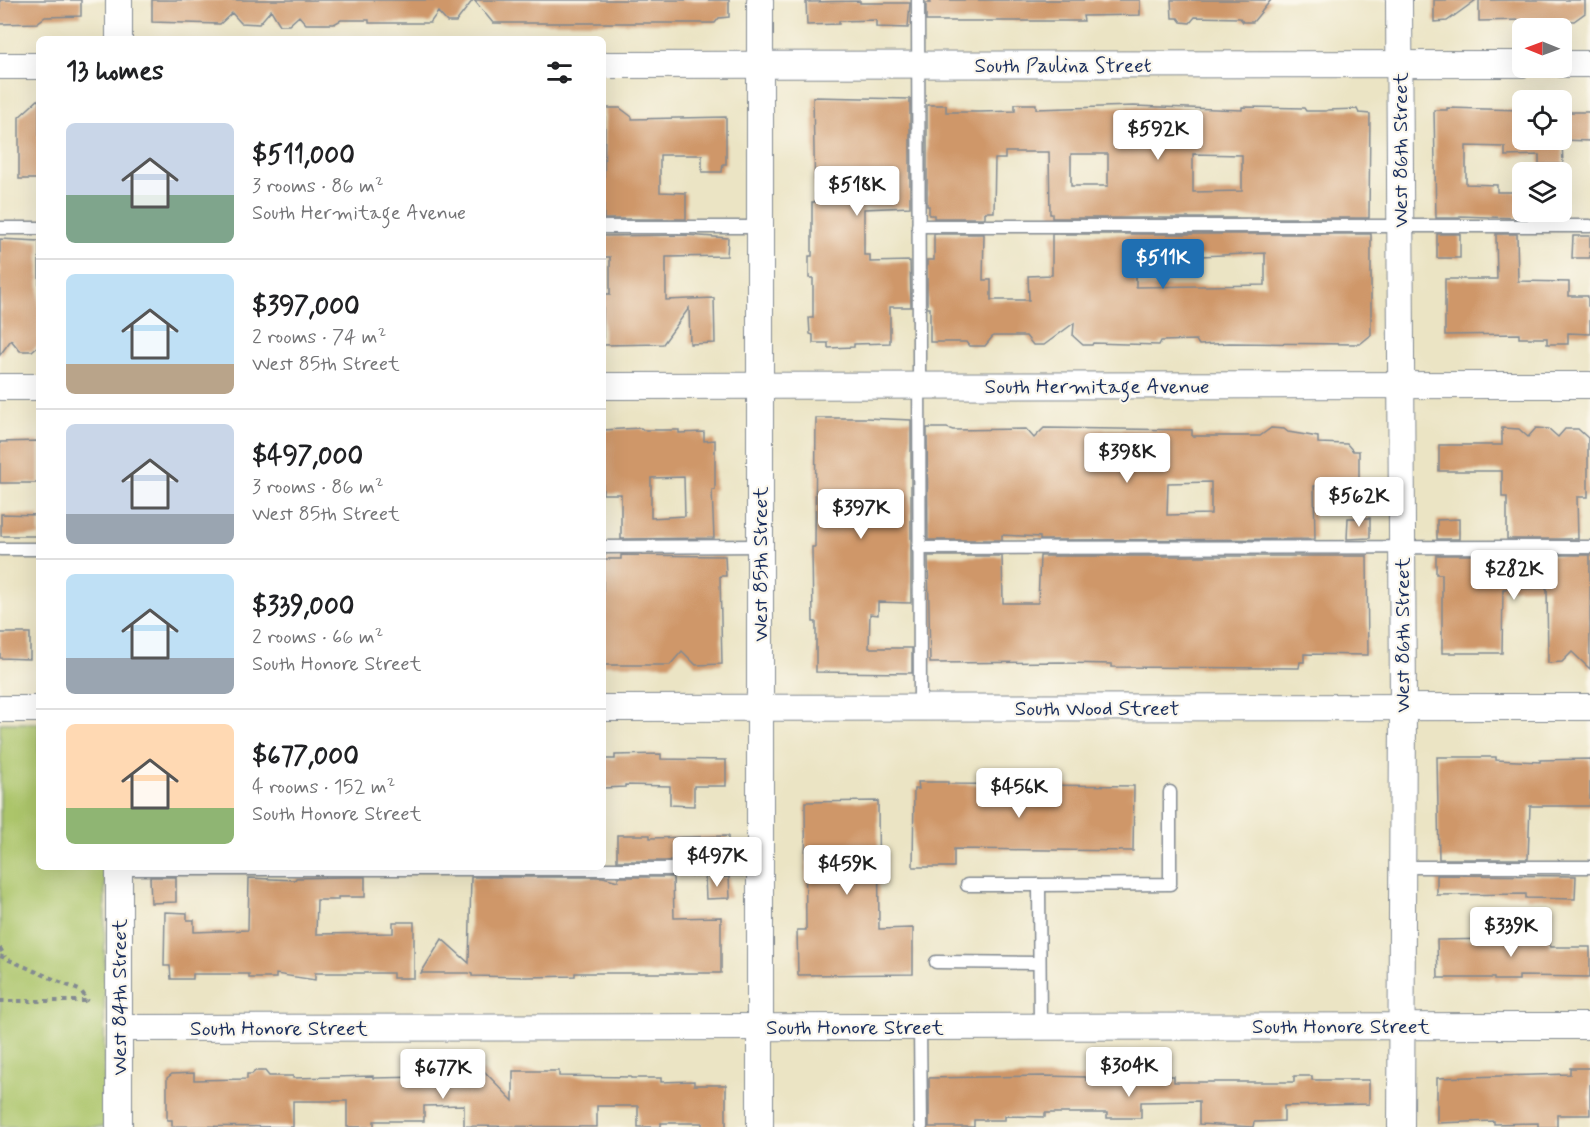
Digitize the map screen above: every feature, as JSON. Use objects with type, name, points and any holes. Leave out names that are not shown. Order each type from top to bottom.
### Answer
[{"type":"street","points":[[119,0],[119,36]]},
{"type":"street","name":"West 85th Street","points":[[760,0],[760,1127]]},
{"type":"street","name":"West 86th Street","points":[[1399,0],[1402,548],[1401,1127]]},
{"type":"street","name":"South Paulina Street","points":[[606,65],[1512,64]]},
{"type":"street","points":[[1572,64],[1590,64]]},
{"type":"street","points":[[0,66],[36,66]]},
{"type":"street","name":"South Hermitage Avenue","points":[[606,386],[1590,385]]},
{"type":"street","points":[[0,387],[36,387]]},
{"type":"street","name":"South Wood Street","points":[[606,708],[1590,707]]},
{"type":"street","points":[[0,709],[36,709]]},
{"type":"street","name":"West 84th Street","points":[[119,870],[119,1127]]},
{"type":"street","name":"South Honore Street","points":[[119,1028],[1590,1026]]},
{"type":"lane","points":[[918,0],[920,708]]},
{"type":"lane","points":[[918,226],[1590,226]]},
{"type":"lane","points":[[606,227],[760,227]]},
{"type":"lane","points":[[0,228],[36,228]]},
{"type":"lane","points":[[606,547],[760,546]]},
{"type":"lane","points":[[918,548],[1590,547]]},
{"type":"lane","points":[[0,549],[36,549]]},
{"type":"lane","points":[[967,885],[1170,884],[1170,792]]},
{"type":"lane","points":[[1402,867],[1590,867]]},
{"type":"lane","points":[[606,869],[760,869]]},
{"type":"lane","points":[[1039,885],[1040,1027]]},
{"type":"lane","points":[[936,962],[1039,963]]},
{"type":"lane","points":[[920,1027],[921,1127]]},
{"type":"path","points":[[0,948],[6,957]]},
{"type":"path","points":[[0,956],[81,991],[88,1001],[0,1001]]},
{"type":"green space","points":[[0,723],[36,723],[36,870],[105,870],[104,1127],[0,1127]]},
{"type":"building","points":[[0,0],[81,0],[81,16],[45,17],[37,23],[0,24]]},
{"type":"building","points":[[152,0],[473,0],[456,22],[447,22],[438,12],[430,23],[369,23],[369,20],[341,20],[334,24],[306,24],[299,16],[289,25],[280,25],[271,10],[259,24],[241,23],[232,13],[220,24],[152,22]]},
{"type":"building","points":[[474,0],[729,0],[729,17],[719,18],[715,23],[493,23]]},
{"type":"building","points":[[930,0],[1140,0],[1140,15],[1083,16],[1084,21],[926,21],[926,3],[930,3]]},
{"type":"building","points":[[1171,0],[1271,0],[1253,22],[1243,22],[1240,18],[1195,17],[1190,23],[1172,18]]},
{"type":"building","points":[[1434,0],[1476,0],[1447,21],[1434,22]]},
{"type":"building","points":[[1479,0],[1585,0],[1585,13],[1574,21],[1572,18],[1512,18],[1512,20],[1479,21]]},
{"type":"building","points":[[860,1],[860,3],[910,3],[908,28],[876,27],[876,20],[807,25],[806,2]]},
{"type":"building","points":[[813,97],[910,99],[910,207],[864,209],[864,255],[870,255],[870,262],[910,261],[911,307],[890,307],[890,343],[854,344],[854,347],[828,348],[828,343],[813,343],[813,335],[810,334],[809,318],[813,318],[813,278],[809,278],[809,256],[812,256],[812,202],[815,202]]},
{"type":"building","points":[[36,102],[36,179],[19,179],[19,117]]},
{"type":"building","points":[[1015,104],[1036,104],[1036,109],[1134,106],[1242,110],[1242,107],[1304,108],[1306,111],[1357,109],[1359,113],[1370,114],[1369,218],[1052,218],[1050,214],[1049,152],[1005,152],[1005,159],[995,159],[994,212],[985,212],[985,218],[934,218],[934,215],[929,215],[929,206],[927,206],[927,105],[946,105],[946,112],[1015,111]],"holes":[[[1071,154],[1108,154],[1108,186],[1071,186]],[[1193,154],[1242,155],[1242,191],[1193,192]]]},
{"type":"building","points":[[606,108],[620,108],[632,119],[726,117],[726,164],[723,164],[722,172],[702,172],[702,155],[660,155],[660,192],[686,193],[686,219],[606,219]]},
{"type":"building","points":[[1447,108],[1512,110],[1512,150],[1562,150],[1563,162],[1539,162],[1539,155],[1505,156],[1505,147],[1466,146],[1466,184],[1497,185],[1497,192],[1512,192],[1512,218],[1460,216],[1460,218],[1436,218],[1434,110],[1447,110]]},
{"type":"building","points":[[1572,112],[1590,112],[1590,141],[1572,140]]},
{"type":"building","points":[[934,234],[984,234],[983,280],[991,280],[991,300],[1029,300],[1028,276],[1052,275],[1052,234],[1371,234],[1371,335],[1360,344],[1229,343],[1199,345],[1196,340],[1161,341],[1159,345],[1093,343],[1083,345],[1073,336],[1074,323],[1044,345],[1033,345],[1026,336],[993,336],[985,346],[969,346],[966,342],[930,342],[927,260],[934,260]],"holes":[[[1265,253],[1265,285],[1136,287],[1136,259]]]},
{"type":"building","points":[[1437,234],[1460,234],[1460,258],[1437,258]]},
{"type":"building","points":[[1496,234],[1517,234],[1518,281],[1569,282],[1569,296],[1588,296],[1590,334],[1568,333],[1568,344],[1547,344],[1547,338],[1519,338],[1519,334],[1445,335],[1445,279],[1497,279]]},
{"type":"building","points":[[686,235],[728,238],[727,256],[666,257],[666,300],[714,298],[715,343],[690,344],[689,308],[663,344],[606,345],[606,294],[610,294],[610,257],[606,257],[606,236]]},
{"type":"building","points":[[1573,236],[1590,236],[1590,258],[1572,258]]},
{"type":"building","points":[[0,239],[36,241],[36,348],[32,351],[20,351],[11,340],[0,355]]},
{"type":"building","points":[[816,418],[911,420],[911,603],[878,602],[878,615],[870,614],[869,648],[912,648],[912,673],[816,672],[812,547],[815,547]]},
{"type":"building","points":[[641,428],[644,430],[679,430],[679,433],[704,432],[704,441],[715,440],[715,490],[712,490],[714,538],[621,539],[621,494],[606,494],[606,430]],"holes":[[[684,477],[685,516],[651,518],[651,478]]]},
{"type":"building","points":[[927,428],[1026,429],[1034,438],[1044,428],[1192,430],[1192,436],[1260,436],[1271,428],[1318,437],[1318,443],[1347,444],[1353,451],[1359,451],[1359,480],[1318,479],[1318,486],[1314,486],[1315,539],[1040,540],[1040,537],[1002,535],[1002,540],[928,540]],"holes":[[[1211,482],[1211,514],[1167,515],[1168,483]]]},
{"type":"building","points":[[1502,428],[1519,429],[1528,437],[1536,428],[1549,429],[1558,437],[1565,429],[1578,429],[1588,438],[1588,497],[1577,497],[1578,539],[1507,539],[1507,497],[1502,497],[1502,471],[1439,471],[1439,445],[1502,445]]},
{"type":"building","points":[[36,441],[36,483],[0,483],[0,442]]},
{"type":"building","points":[[1,514],[36,515],[36,536],[1,536]]},
{"type":"building","points":[[1348,518],[1370,518],[1370,538],[1347,539]]},
{"type":"building","points":[[1459,519],[1459,539],[1437,539],[1437,520]]},
{"type":"building","points":[[621,555],[725,556],[726,576],[720,576],[722,664],[696,665],[682,651],[670,665],[606,665],[606,559],[621,559]]},
{"type":"building","points":[[1436,555],[1590,555],[1590,669],[1572,652],[1562,662],[1548,663],[1547,588],[1503,589],[1502,653],[1442,653],[1442,574],[1436,574]]},
{"type":"building","points":[[928,556],[1002,556],[1003,603],[1038,603],[1040,556],[1367,556],[1368,655],[1304,654],[1304,662],[1300,662],[1299,668],[1112,667],[1112,664],[1065,662],[930,663]]},
{"type":"building","points":[[0,633],[30,633],[30,659],[0,658]]},
{"type":"building","points":[[661,754],[661,759],[726,760],[726,786],[694,786],[694,806],[670,805],[670,786],[625,785],[625,787],[606,788],[606,759],[615,759],[615,755]]},
{"type":"building","points":[[1437,757],[1496,757],[1496,760],[1540,762],[1540,760],[1590,759],[1590,806],[1530,806],[1528,859],[1439,859]]},
{"type":"building","points":[[918,782],[1134,786],[1133,851],[954,849],[954,867],[913,867],[914,789],[919,789]]},
{"type":"building","points":[[878,801],[879,929],[913,928],[913,974],[798,975],[797,930],[806,930],[805,802]]},
{"type":"building","points":[[617,835],[650,835],[650,838],[728,836],[728,861],[704,861],[704,855],[672,855],[672,861],[617,861]]},
{"type":"building","points":[[1437,875],[1576,876],[1575,899],[1526,898],[1526,894],[1437,895]]},
{"type":"building","points":[[150,877],[176,877],[176,902],[151,903]]},
{"type":"building","points":[[365,877],[365,897],[317,900],[316,934],[393,933],[393,922],[414,922],[414,978],[393,978],[393,973],[315,973],[315,980],[276,974],[276,978],[249,978],[249,974],[193,974],[193,979],[171,979],[170,966],[164,966],[165,912],[187,913],[187,920],[194,920],[194,932],[248,930],[249,878],[295,880],[296,878]]},
{"type":"building","points":[[471,877],[603,877],[618,881],[618,877],[673,877],[674,918],[721,917],[721,973],[575,973],[575,976],[526,977],[472,976],[469,973],[421,973],[442,939],[469,963]]},
{"type":"building","points":[[705,877],[729,877],[730,898],[706,899]]},
{"type":"building","points":[[1495,931],[1546,931],[1546,939],[1550,938],[1550,947],[1590,947],[1590,977],[1519,976],[1519,980],[1438,978],[1437,940],[1495,939]]},
{"type":"building","points":[[1570,1068],[1590,1068],[1590,1115],[1557,1115],[1557,1127],[1538,1127],[1538,1123],[1494,1124],[1494,1121],[1437,1123],[1437,1078],[1570,1074]]},
{"type":"building","points":[[483,1070],[513,1101],[513,1071],[559,1071],[559,1076],[661,1078],[661,1082],[694,1081],[694,1085],[726,1085],[726,1127],[702,1127],[702,1123],[661,1123],[661,1127],[638,1127],[638,1106],[597,1106],[597,1127],[464,1126],[464,1105],[424,1106],[424,1121],[374,1121],[374,1127],[347,1127],[347,1101],[293,1101],[293,1127],[172,1126],[172,1120],[167,1120],[167,1078],[172,1074],[194,1073],[194,1080],[247,1079],[247,1074],[265,1071],[269,1076],[293,1076],[293,1078],[373,1076],[373,1078],[424,1077],[424,1080],[464,1080],[464,1073]]},
{"type":"building","points":[[1150,1076],[1174,1076],[1174,1082],[1294,1082],[1294,1076],[1312,1076],[1312,1080],[1369,1080],[1369,1104],[1284,1106],[1284,1121],[1254,1122],[1253,1127],[1199,1124],[1199,1101],[1141,1102],[1141,1118],[1107,1118],[1107,1113],[1045,1113],[1045,1117],[1005,1116],[1005,1120],[974,1120],[974,1127],[929,1127],[929,1078],[1086,1077],[1086,1080],[1150,1080]]}]
